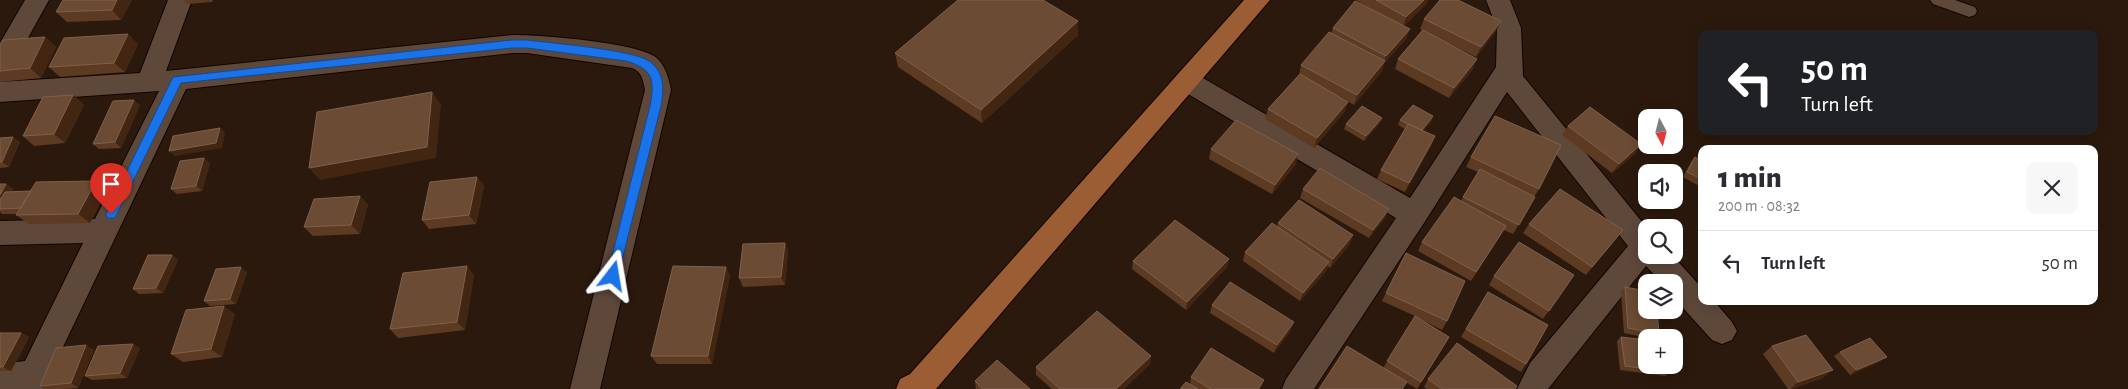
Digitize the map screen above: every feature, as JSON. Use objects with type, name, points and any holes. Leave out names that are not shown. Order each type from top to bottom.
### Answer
[{"type":"main road","points":[[911,389],[921,384],[1258,0]]},
{"type":"street","points":[[0,65],[36,0]]},
{"type":"street","points":[[149,82],[180,0]]},
{"type":"street","points":[[1498,0],[1509,28],[1509,68],[1511,79],[1638,237]]},
{"type":"street","points":[[0,92],[177,80],[512,44],[527,44],[626,57],[645,63],[655,74],[658,90],[585,389]]},
{"type":"street","points":[[1297,389],[1414,215],[1509,68]]},
{"type":"street","points":[[0,378],[30,382],[177,80]]},
{"type":"street","points":[[1187,81],[1414,215]]},
{"type":"street","points":[[0,232],[103,231]]},
{"type":"street","points":[[1532,389],[1541,372],[1638,260]]},
{"type":"street","points":[[1662,264],[1698,304]]},
{"type":"street","points":[[1699,305],[1722,330]]},
{"type":"lane","points":[[1938,0],[1970,11]]},
{"type":"building","points":[[63,0],[117,0],[112,10],[56,12]]},
{"type":"building","points":[[958,0],[1043,0],[1078,21],[981,110],[895,53]]},
{"type":"building","points":[[1376,0],[1424,0],[1406,17]]},
{"type":"building","points":[[1440,0],[1458,0],[1501,21],[1481,47],[1424,19]]},
{"type":"building","points":[[1355,1],[1410,29],[1386,56],[1333,28]]},
{"type":"building","points":[[1423,30],[1477,59],[1454,88],[1398,59]]},
{"type":"building","points":[[1329,32],[1385,61],[1357,95],[1301,65]]},
{"type":"building","points":[[128,34],[114,63],[49,67],[64,38]]},
{"type":"building","points":[[45,37],[30,68],[0,71],[0,46],[3,40]]},
{"type":"building","points":[[1300,74],[1348,102],[1317,138],[1268,109]]},
{"type":"building","points":[[432,92],[427,147],[309,168],[317,112]]},
{"type":"building","points":[[73,95],[54,134],[23,136],[43,97]]},
{"type":"building","points":[[134,100],[115,142],[93,144],[113,101]]},
{"type":"building","points":[[1413,105],[1433,116],[1422,130],[1400,120]]},
{"type":"building","points":[[1362,106],[1382,118],[1366,136],[1346,124]]},
{"type":"building","points":[[1590,107],[1638,142],[1638,147],[1619,164],[1568,126]]},
{"type":"building","points":[[1495,116],[1561,145],[1539,189],[1471,157]]},
{"type":"building","points":[[1236,120],[1298,154],[1275,185],[1211,149]]},
{"type":"building","points":[[1408,124],[1435,136],[1409,183],[1381,170]]},
{"type":"building","points":[[220,128],[216,143],[169,151],[173,136]]},
{"type":"building","points":[[13,137],[2,162],[0,162],[0,138]]},
{"type":"building","points":[[1695,157],[1698,158],[1698,178],[1687,172]]},
{"type":"building","points":[[204,158],[196,186],[171,189],[180,161]]},
{"type":"building","points":[[1320,168],[1389,209],[1373,230],[1303,189]]},
{"type":"building","points":[[1480,169],[1535,197],[1519,225],[1463,197]]},
{"type":"building","points":[[477,177],[469,215],[422,220],[430,182]]},
{"type":"building","points":[[96,181],[78,214],[16,215],[36,182]]},
{"type":"building","points":[[0,184],[6,184],[0,195]]},
{"type":"building","points":[[1560,189],[1623,230],[1592,267],[1529,224]]},
{"type":"building","points":[[31,191],[21,208],[0,209],[0,200],[5,192]]},
{"type":"building","points":[[360,196],[351,225],[304,227],[314,199]]},
{"type":"building","points":[[1454,197],[1506,226],[1476,272],[1422,242]]},
{"type":"building","points":[[1299,200],[1353,235],[1333,259],[1278,223]]},
{"type":"building","points":[[1175,220],[1229,259],[1187,302],[1133,261]]},
{"type":"building","points":[[1272,223],[1329,262],[1303,293],[1245,252]]},
{"type":"building","points":[[1519,242],[1574,275],[1549,311],[1494,276]]},
{"type":"building","points":[[785,243],[781,277],[739,278],[743,244]]},
{"type":"building","points":[[1406,253],[1465,281],[1447,321],[1386,293]]},
{"type":"building","points":[[148,255],[172,255],[156,288],[133,289]]},
{"type":"building","points":[[467,266],[457,322],[390,329],[403,273]]},
{"type":"building","points":[[673,266],[726,267],[708,356],[651,356]]},
{"type":"building","points":[[241,267],[230,299],[204,301],[216,269]]},
{"type":"building","points":[[1230,282],[1294,322],[1277,345],[1212,305]]},
{"type":"building","points":[[1625,287],[1638,289],[1638,319],[1658,319],[1659,329],[1638,330],[1628,328]]},
{"type":"building","points":[[1488,292],[1548,325],[1526,364],[1466,329]]},
{"type":"building","points":[[224,306],[211,349],[171,354],[186,310]]},
{"type":"building","points":[[1097,311],[1151,356],[1116,389],[1060,389],[1036,367]]},
{"type":"building","points":[[1415,316],[1449,337],[1421,382],[1387,361]]},
{"type":"building","points":[[0,333],[21,333],[3,367],[0,367]]},
{"type":"building","points":[[1806,335],[1833,370],[1798,382],[1772,346]]},
{"type":"building","points":[[1621,337],[1638,339],[1638,368],[1625,366]]},
{"type":"building","points":[[1870,338],[1887,357],[1856,370],[1840,352]]},
{"type":"building","points":[[1457,343],[1517,386],[1515,389],[1442,389],[1428,379]]},
{"type":"building","points":[[133,344],[120,373],[85,376],[98,346]]},
{"type":"building","points":[[86,345],[71,383],[40,386],[56,348]]},
{"type":"building","points":[[1347,346],[1407,382],[1402,389],[1319,389]]},
{"type":"building","points":[[1211,348],[1264,380],[1258,389],[1211,389],[1191,377]]},
{"type":"building","points":[[997,360],[1030,389],[983,389],[975,381]]},
{"type":"building","points":[[1186,382],[1198,389],[1180,389]]},
{"type":"route","points":[[111,214],[177,80],[512,44],[527,44],[626,57],[645,63],[655,74],[658,90],[655,106],[613,276]]}]
